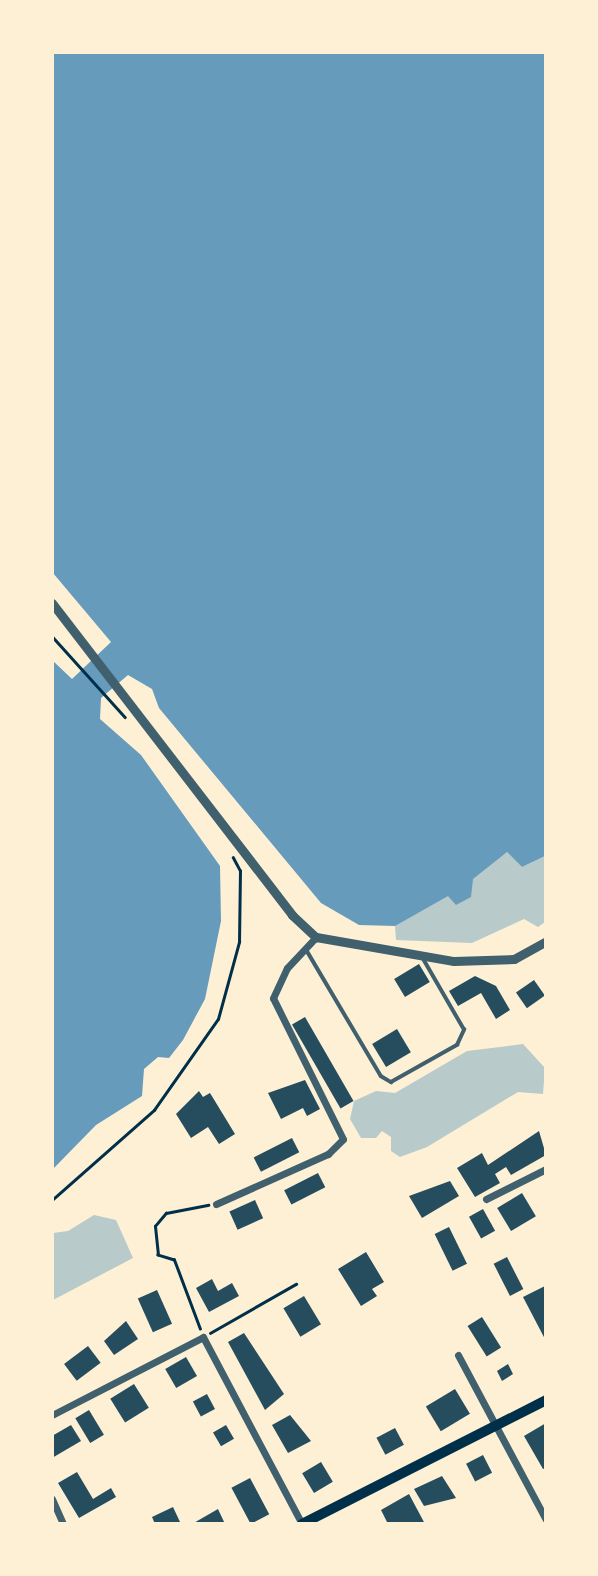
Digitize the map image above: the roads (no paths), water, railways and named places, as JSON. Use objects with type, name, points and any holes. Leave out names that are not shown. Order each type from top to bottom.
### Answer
[{"type":"main road","points":[[302,1524],[545,1400]]},
{"type":"street","points":[[52,603],[255,866],[316,937],[423,959],[514,959],[545,941]]},
{"type":"street","points":[[216,1204],[328,1154],[343,1139],[273,998],[305,948],[316,937]]},
{"type":"street","points":[[486,1199],[545,1169]]},
{"type":"street","points":[[52,1415],[203,1337],[302,1524]]},
{"type":"street","points":[[458,1355],[545,1520]]},
{"type":"street","points":[[52,1499],[63,1524]]},
{"type":"lane","points":[[305,948],[381,1076],[391,1082],[457,1045],[464,1030],[423,959]]},
{"type":"water","points":[[53,53],[545,53],[545,856],[522,867],[507,852],[473,879],[471,897],[456,905],[448,896],[395,926],[359,925],[321,903],[159,708],[152,689],[128,675],[101,698],[100,719],[141,755],[220,866],[221,921],[205,999],[183,1040],[169,1058],[158,1057],[144,1069],[142,1096],[96,1125],[53,1169],[52,660],[72,679],[111,642],[53,573]]}]
